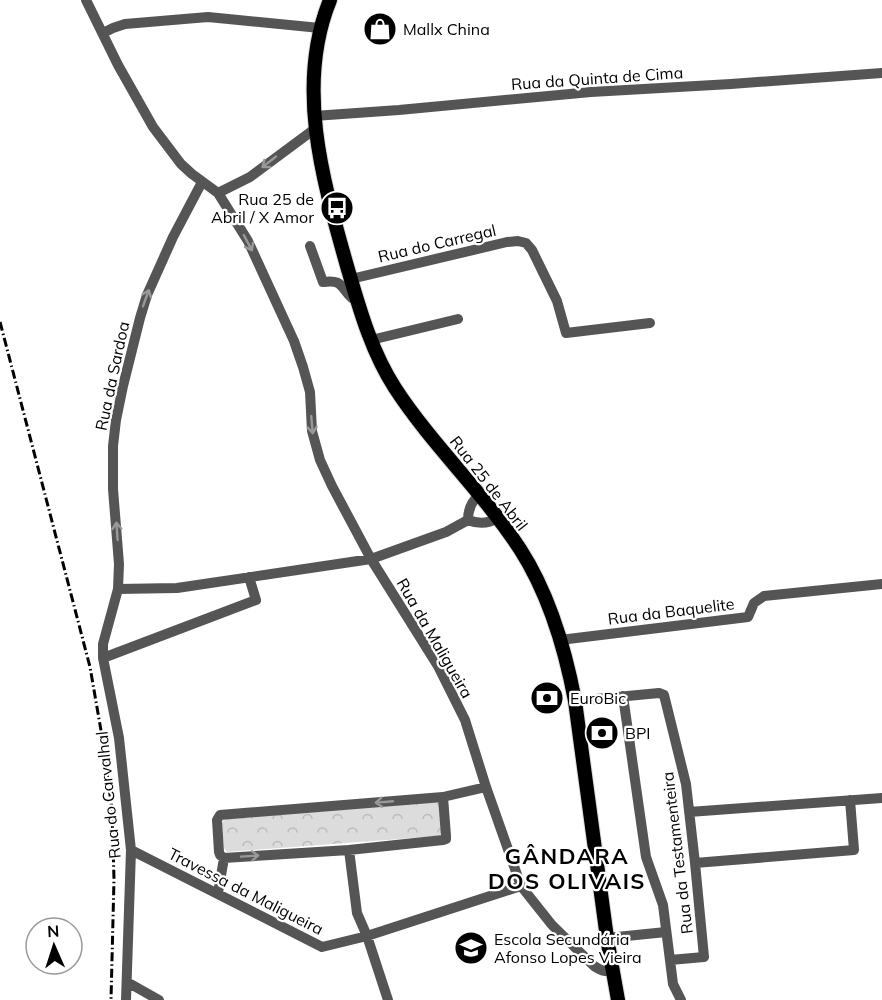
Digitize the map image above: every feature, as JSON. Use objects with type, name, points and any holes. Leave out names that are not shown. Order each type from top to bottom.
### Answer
[{"type":"main road","name":"Rua 25 de Abril","points":[[330,0],[320,28],[315,65],[315,122],[332,210],[351,279],[371,340],[404,402],[510,535],[527,561],[549,607],[560,640],[575,701],[607,938],[618,1000]]},
{"type":"street","points":[[86,0],[127,82],[153,127],[182,164],[218,193],[250,177],[315,122]]},
{"type":"street","points":[[103,33],[125,24],[208,17],[320,28]]},
{"type":"street","name":"Rua da Quinta de Cima","points":[[315,122],[399,110],[591,92],[882,73]]},
{"type":"street","name":"Rua da Sardoa","points":[[118,589],[119,564],[113,472],[118,408],[131,348],[147,295],[173,237],[202,182]]},
{"type":"street","name":"Rua da Maligueira","points":[[218,193],[248,241],[294,341],[310,392],[312,431],[320,460],[332,486],[371,558],[438,666],[465,720],[521,886],[552,925],[594,966],[605,972],[612,971]]},
{"type":"street","name":"Rua do Carregal","points":[[351,279],[518,241],[526,243],[532,250],[557,301],[567,337],[650,323]]},
{"type":"street","points":[[310,246],[323,282],[338,282],[344,286],[352,298],[357,298]]},
{"type":"street","points":[[371,340],[458,319]]},
{"type":"street","points":[[468,520],[471,506],[479,495]]},
{"type":"street","points":[[118,589],[177,588],[371,558],[446,532],[468,520],[485,523],[497,518]]},
{"type":"street","points":[[102,658],[256,600],[249,577]]},
{"type":"street","name":"Rua da Baquelite","points":[[560,640],[748,617],[754,603],[764,596],[882,584]]},
{"type":"street","name":"Rua do Carvalhal","points":[[118,589],[103,644],[102,658],[119,738],[131,850],[126,1000]]},
{"type":"street","name":"Rua da Testamenteira","points":[[575,701],[659,693],[664,695],[686,784],[704,957],[670,960]]},
{"type":"street","points":[[624,696],[646,857],[660,895],[673,984],[681,1000]]},
{"type":"street","points":[[442,797],[446,839],[350,850],[224,858],[219,852],[217,820],[220,815],[442,797],[486,787]]},
{"type":"street","points":[[689,812],[882,798]]},
{"type":"street","points":[[695,863],[854,850],[850,800]]},
{"type":"street","name":"Travessa da Maligueira","points":[[131,850],[322,947],[367,936],[521,886]]},
{"type":"street","points":[[350,850],[357,913],[388,1000]]},
{"type":"street","points":[[218,893],[224,858]]},
{"type":"street","points":[[607,938],[666,932]]},
{"type":"street","points":[[127,982],[159,1000]]},
{"type":"green space","points":[[440,803],[441,833],[439,836],[227,852],[224,848],[222,825],[227,819]]},
{"type":"railway","points":[[0,322],[90,667],[103,742],[112,810],[114,879],[111,1000]]},
{"type":"place","name":"Mallx China","points":[[380,29]]},
{"type":"place","name":"Rua 25 de Abril / X Amor","points":[[337,208]]},
{"type":"place","name":"EuroBic","points":[[547,698]]},
{"type":"place","name":"BPI","points":[[602,733]]},
{"type":"place","name":"Escola Secundária Afonso Lopes Vieira","points":[[471,948]]},
{"type":"district","name":"GÂNDARA DOS OLIVAIS","points":[[567,868]]}]
